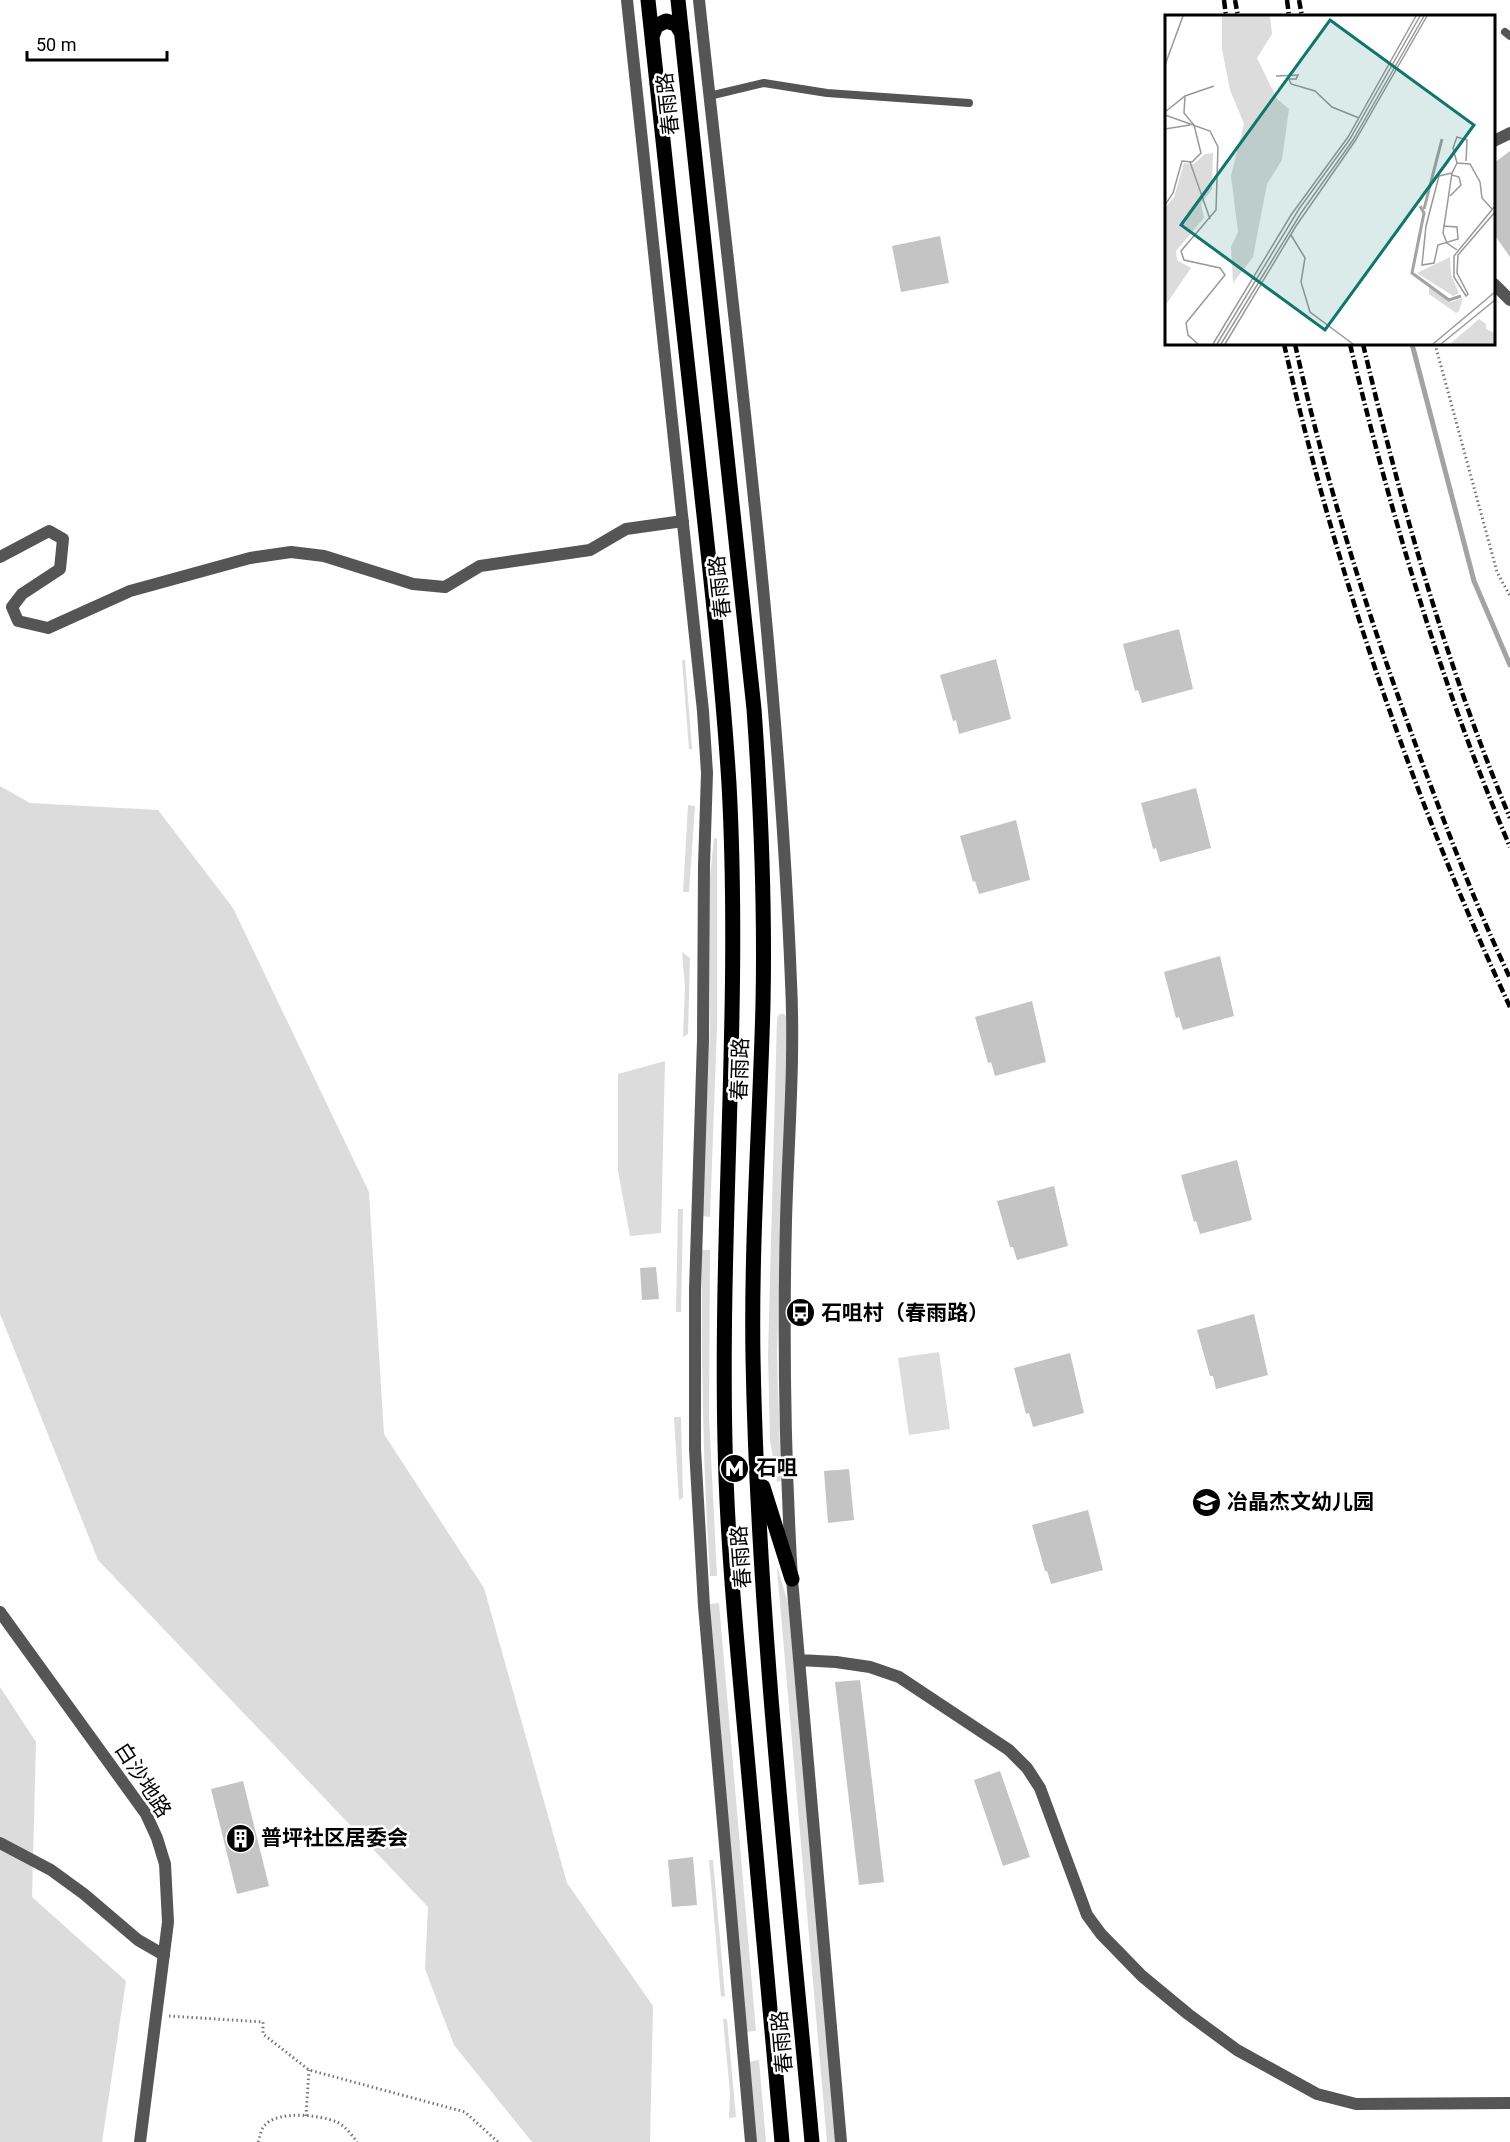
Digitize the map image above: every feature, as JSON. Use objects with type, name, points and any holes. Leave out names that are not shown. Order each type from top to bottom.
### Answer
[{"type":"main road","name":"春雨路","points":[[648,0],[724,712],[729,785],[733,983],[726,1240],[725,1448],[742,1698],[782,2142]]},
{"type":"main road","name":"春雨路","points":[[678,0],[744,616],[759,782],[763,991],[753,1351],[755,1462],[773,1709],[812,2142]]},
{"type":"main road","points":[[652,37],[656,26],[666,21],[676,24],[682,34]]},
{"type":"main road","points":[[755,1462],[792,1579]]},
{"type":"street","points":[[627,0],[703,711],[706,773],[703,1040],[694,1290],[695,1449],[698,1528],[751,2142]]},
{"type":"street","points":[[699,0],[773,696],[792,1017],[783,1350],[787,1501],[841,2142]]},
{"type":"street","points":[[1495,140],[1510,133]]},
{"type":"street","points":[[1495,285],[1510,300]]},
{"type":"street","points":[[0,557],[49,531],[63,539],[60,569],[22,594],[12,607],[18,621],[48,628],[130,591],[250,558],[291,552],[324,556],[413,584],[445,587],[480,566],[590,550],[626,529],[683,521]]},
{"type":"street","name":"白沙地路","points":[[0,1612],[146,1814],[165,1864],[168,1922],[140,2142]]},
{"type":"street","points":[[799,1660],[859,1665],[899,1677],[1009,1750],[1027,1768],[1040,1788],[1087,1915],[1101,1934],[1142,1976],[1237,2050],[1317,2094],[1356,2104],[1510,2103]]},
{"type":"street","points":[[0,1842],[51,1870],[84,1894],[138,1940],[164,1955]]},
{"type":"lane","points":[[709,96],[764,83],[827,93],[969,103]]},
{"type":"path","points":[[1435,345],[1497,572],[1510,596]]},
{"type":"path","points":[[156,2015],[263,2022],[263,2034],[309,2070],[465,2112],[498,2142]]},
{"type":"path","points":[[306,2116],[309,2070]]},
{"type":"path","points":[[258,2142],[264,2126],[279,2116],[306,2116],[338,2122],[357,2142]]},
{"type":"shaded area","points":[[682,660],[685,660],[692,749],[689,749]]},
{"type":"shaded area","points":[[0,786],[30,803],[158,810],[233,908],[369,1192],[384,1434],[484,1588],[567,1883],[653,2006],[650,2142],[532,2142],[454,2045],[425,1969],[428,1907],[98,1560],[0,1314]]},
{"type":"shaded area","points":[[688,805],[695,806],[689,892],[683,892]]},
{"type":"shaded area","points":[[717,838],[717,1027],[710,1217],[702,1216],[710,1027],[710,876],[714,839]]},
{"type":"shaded area","points":[[682,952],[690,958],[688,1034],[683,1037],[685,986]]},
{"type":"shaded area","points":[[780,1014],[784,1014],[787,1018],[777,1355],[781,1481],[777,1482],[770,1440],[768,1355],[777,1018]]},
{"type":"shaded area","points":[[665,1061],[661,1233],[630,1236],[618,1171],[618,1074]]},
{"type":"shaded area","points":[[678,1209],[683,1209],[681,1312],[676,1312]]},
{"type":"shaded area","points":[[702,1250],[710,1250],[709,1416],[717,1576],[710,1576],[706,1494],[702,1372]]},
{"type":"shaded area","points":[[939,1352],[950,1429],[909,1435],[898,1358]]},
{"type":"shaded area","points":[[674,1417],[681,1417],[683,1498],[679,1500]]},
{"type":"shaded area","points":[[777,1569],[788,1603],[836,2142],[827,2142]]},
{"type":"shaded area","points":[[719,1603],[756,2031],[746,2032],[710,1604]]},
{"type":"shaded area","points":[[0,1687],[36,1742],[32,1897],[126,1981],[102,2142],[0,2142]]},
{"type":"shaded area","points":[[709,1860],[713,1860],[725,1996],[721,1997]]},
{"type":"shaded area","points":[[723,2019],[727,2019],[736,2117],[729,2118],[730,2093]]},
{"type":"shaded area","points":[[759,2060],[766,2142],[756,2142],[748,2062]]},
{"type":"building","points":[[1510,151],[1510,257],[1495,235],[1495,162]]},
{"type":"building","points":[[940,236],[949,283],[901,292],[892,246]]},
{"type":"building","points":[[1179,629],[1193,689],[1142,703],[1138,690],[1135,691],[1123,644]]},
{"type":"building","points":[[996,659],[1011,719],[959,734],[940,675]]},
{"type":"building","points":[[1196,788],[1211,848],[1160,862],[1156,848],[1153,849],[1141,803]]},
{"type":"building","points":[[1016,820],[1030,880],[979,894],[975,881],[973,882],[960,836]]},
{"type":"building","points":[[1220,956],[1234,1016],[1183,1030],[1179,1017],[1176,1018],[1164,972]]},
{"type":"building","points":[[1032,1001],[1046,1062],[995,1076],[991,1062],[988,1063],[975,1017]]},
{"type":"building","points":[[1237,1160],[1252,1220],[1200,1234],[1196,1221],[1194,1222],[1181,1175]]},
{"type":"building","points":[[1054,1186],[1068,1246],[1017,1260],[1013,1247],[1010,1247],[997,1201]]},
{"type":"building","points":[[656,1267],[659,1299],[642,1300],[640,1268]]},
{"type":"building","points":[[1254,1314],[1268,1375],[1216,1389],[1197,1330]]},
{"type":"building","points":[[1070,1353],[1084,1413],[1033,1427],[1029,1413],[1026,1414],[1014,1368]]},
{"type":"building","points":[[849,1469],[854,1520],[828,1523],[824,1471]]},
{"type":"building","points":[[1088,1510],[1103,1570],[1051,1584],[1032,1525]]},
{"type":"building","points":[[860,1680],[884,1882],[859,1885],[835,1682]]},
{"type":"building","points":[[1000,1771],[1030,1857],[1003,1866],[974,1780]]},
{"type":"building","name":"普坪社区居委会","points":[[243,1781],[269,1886],[237,1894],[211,1789]]},
{"type":"building","points":[[693,1857],[697,1905],[672,1907],[668,1860]]},
{"type":"waterway","points":[[1412,345],[1474,581],[1510,665]]},
{"type":"railway","points":[[1224,0],[1226,15]]},
{"type":"railway","points":[[1235,0],[1238,15]]},
{"type":"railway","points":[[1287,0],[1289,15]]},
{"type":"railway","points":[[1299,0],[1302,15]]},
{"type":"railway","points":[[1284,345],[1327,514],[1379,681],[1440,846],[1510,1007]]},
{"type":"railway","points":[[1295,345],[1333,495],[1380,645],[1448,832],[1510,978]]},
{"type":"railway","points":[[1350,345],[1400,536],[1440,662],[1510,847]]},
{"type":"railway","points":[[1363,345],[1409,524],[1445,643],[1510,818]]},
{"type":"place","name":"石咀村（春雨路）","points":[[800,1313]]},
{"type":"place","name":"石咀","points":[[735,1468]]},
{"type":"place","name":"冶晶杰文幼儿园","points":[[1206,1502]]},
{"type":"place","name":"普坪社区居委会","points":[[240,1838]]}]
